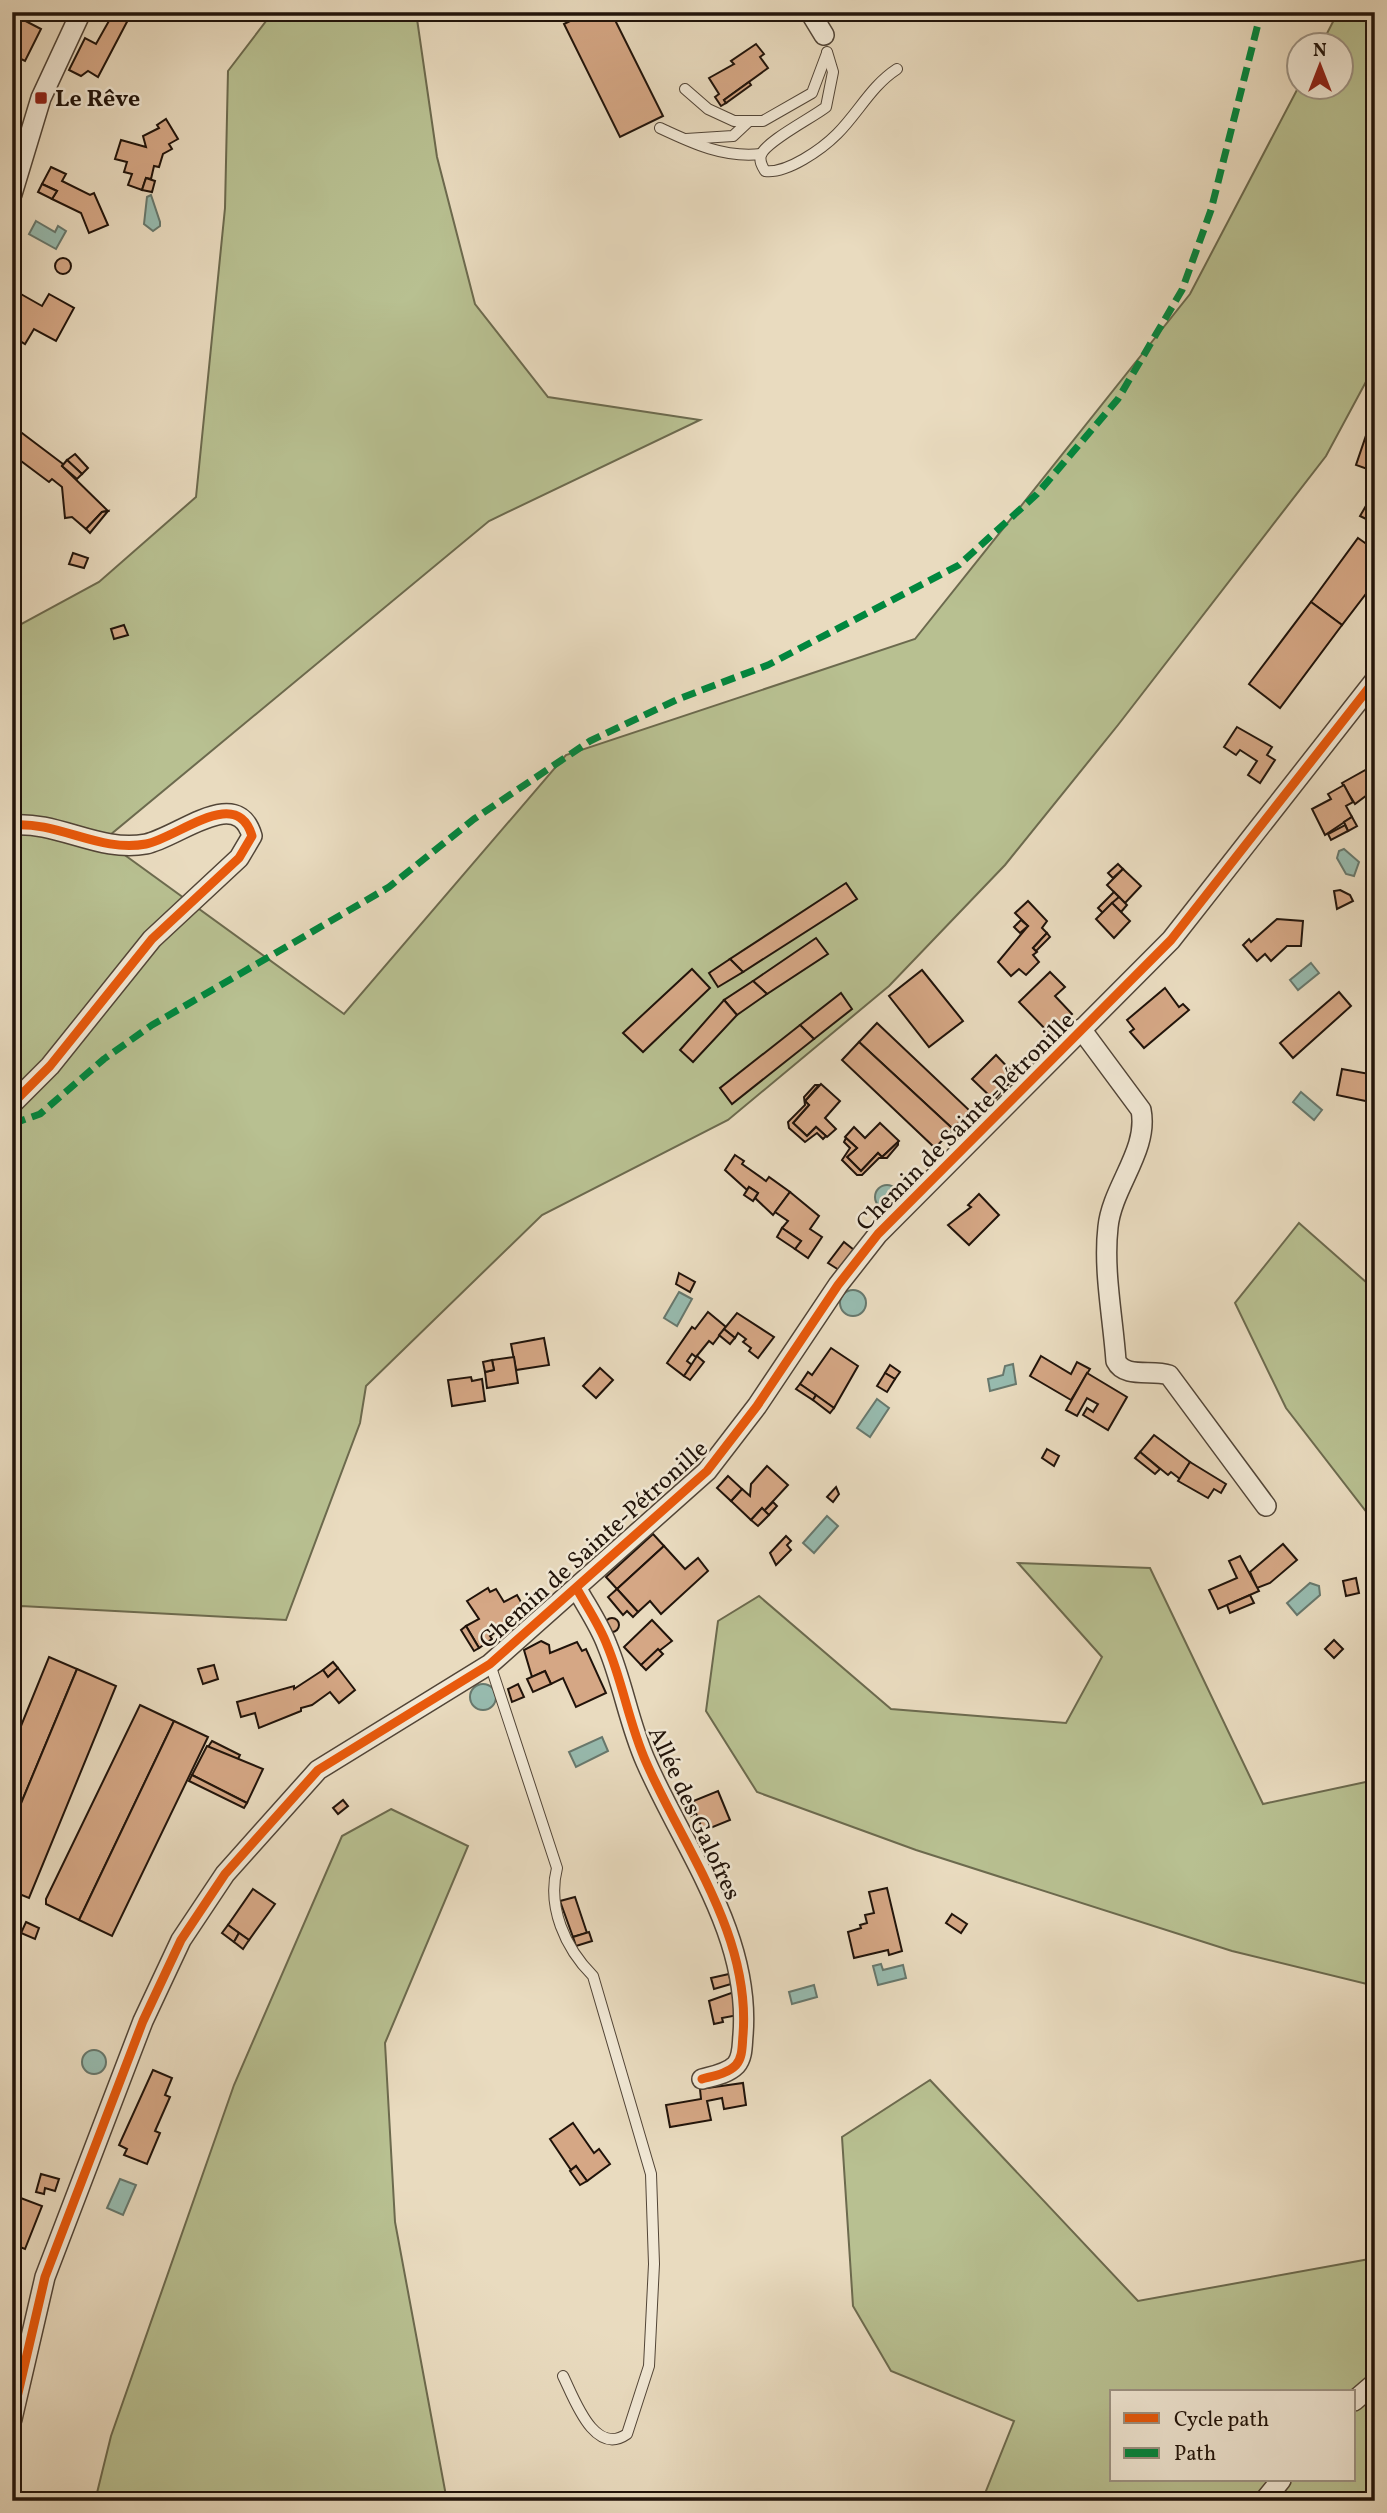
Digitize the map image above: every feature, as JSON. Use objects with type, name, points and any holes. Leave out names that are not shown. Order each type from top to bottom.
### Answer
[{"type":"street","points":[[12,194],[41,98],[81,12]]},
{"type":"street","points":[[810,12],[825,43]]},
{"type":"street","name":"Chemin de Sainte-Pétronille","points":[[12,2419],[45,2277],[143,2021],[181,1940],[225,1874],[318,1770],[490,1664],[706,1471],[757,1406],[838,1285],[878,1234],[1171,940],[1371,694]]},
{"type":"street","points":[[12,825],[39,826],[112,845],[130,846],[148,844],[219,814],[232,812],[244,817],[253,836],[239,858],[152,939],[50,1066],[12,1104]]},
{"type":"street","points":[[1082,1029],[1141,1110],[1143,1121],[1138,1146],[1114,1202],[1108,1226],[1116,1362],[1119,1368],[1128,1372],[1155,1371],[1169,1375],[1266,1506]]},
{"type":"street","name":"Allée des Galofres","points":[[577,1589],[607,1644],[640,1749],[663,1801],[722,1914],[741,1985],[744,2000],[741,2056],[736,2065],[722,2074],[702,2079]]},
{"type":"street","points":[[1356,2399],[1375,2383]]},
{"type":"street","points":[[1264,2501],[1279,2482]]},
{"type":"lane","points":[[685,89],[708,109],[734,121],[763,121],[812,93],[823,71],[825,43]]},
{"type":"lane","points":[[825,43],[833,72],[826,107],[771,143],[761,154],[760,163],[765,171],[774,172],[798,161],[836,135],[876,83],[897,69]]},
{"type":"lane","points":[[684,139],[733,136],[749,121]]},
{"type":"lane","points":[[660,128],[684,139],[737,156],[761,154]]},
{"type":"lane","points":[[490,1664],[558,1868],[552,1889],[555,1912],[578,1961],[593,1976],[651,2174],[654,2264],[649,2366],[627,2434],[619,2440],[604,2439],[587,2423],[563,2376]]},
{"type":"green space","points":[[273,12],[416,12],[437,157],[475,304],[548,397],[700,420],[489,521],[104,840],[344,1014],[566,755],[915,639],[1190,294],[1291,102],[1356,102],[1356,32],[1328,32],[1338,12],[1375,12],[1375,365],[1326,456],[1118,725],[1005,865],[889,986],[728,1120],[542,1215],[366,1386],[360,1423],[286,1620],[21,1606],[12,1611],[12,629],[99,582],[196,497],[225,208],[228,71]]},
{"type":"green space","points":[[1299,1223],[1375,1290],[1375,1523],[1286,1408],[1235,1303]]},
{"type":"green space","points":[[1018,1563],[1150,1568],[1263,1804],[1375,1780],[1375,1986],[1232,1951],[916,1850],[757,1792],[706,1711],[718,1621],[759,1596],[891,1709],[1066,1723],[1102,1657]]},
{"type":"green space","points":[[391,1809],[468,1846],[385,2043],[395,2222],[447,2501],[95,2501],[111,2436],[234,2085],[342,1836]]},
{"type":"green space","points":[[930,2080],[1138,2301],[1375,2258],[1375,2501],[982,2501],[1014,2421],[891,2371],[853,2306],[842,2137]]},
{"type":"water","points":[[151,195],[160,222],[160,226],[153,231],[144,224],[147,197]]},
{"type":"water","points":[[36,221],[55,232],[58,226],[66,231],[56,249],[29,234]]},
{"type":"water","points":[[1344,849],[1359,862],[1354,876],[1346,874],[1337,858],[1339,851]]},
{"type":"water","points":[[1311,963],[1319,973],[1298,990],[1290,980]]},
{"type":"water","points":[[1301,1092],[1322,1110],[1314,1120],[1293,1102]]},
{"type":"water","points":[[887,1185],[895,1189],[899,1197],[895,1205],[887,1209],[879,1205],[875,1197],[879,1189]]},
{"type":"water","points":[[853,1290],[862,1294],[866,1303],[862,1312],[853,1316],[844,1312],[840,1303],[844,1294]]},
{"type":"water","points":[[679,1292],[692,1299],[677,1326],[664,1318]]},
{"type":"water","points":[[1013,1364],[1016,1384],[990,1391],[988,1379],[1003,1375],[1005,1366]]},
{"type":"water","points":[[877,1399],[889,1408],[870,1437],[857,1428]]},
{"type":"water","points":[[827,1516],[838,1526],[814,1553],[803,1543]]},
{"type":"water","points":[[1310,1583],[1319,1586],[1320,1595],[1297,1615],[1287,1603]]},
{"type":"water","points":[[483,1684],[492,1688],[496,1697],[492,1706],[483,1710],[474,1706],[470,1697],[474,1688]]},
{"type":"water","points":[[602,1737],[608,1751],[576,1767],[569,1752]]},
{"type":"water","points":[[881,1964],[883,1970],[903,1965],[906,1978],[878,1985],[873,1966]]},
{"type":"water","points":[[814,1985],[817,1997],[792,2004],[789,1992]]},
{"type":"water","points":[[94,2050],[103,2053],[106,2062],[103,2071],[94,2074],[85,2071],[82,2062],[85,2053]]},
{"type":"water","points":[[120,2179],[136,2185],[123,2215],[107,2208]]},
{"type":"building","points":[[114,12],[129,18],[98,77],[88,71],[81,76],[69,70],[85,38],[96,44]]},
{"type":"building","points":[[588,12],[611,12],[663,116],[620,137],[564,24]]},
{"type":"building","points":[[665,12],[701,12],[700,16]]},
{"type":"building","points":[[14,15],[41,29],[25,61],[15,56],[12,60]]},
{"type":"building","points":[[756,44],[764,54],[760,57],[768,68],[724,100],[726,103],[721,106],[715,97],[719,94],[709,78],[734,64],[731,61]]},
{"type":"building","points":[[749,82],[751,85],[726,103],[724,100]]},
{"type":"building","points":[[166,119],[178,139],[169,144],[172,149],[163,154],[159,167],[154,166],[151,179],[146,178],[142,190],[128,185],[132,174],[124,172],[127,162],[115,159],[121,140],[146,147],[143,136],[159,128],[157,125]]},
{"type":"building","points":[[51,167],[66,174],[62,181],[90,195],[94,193],[108,225],[89,233],[81,213],[52,199],[57,191],[42,184]]},
{"type":"building","points":[[146,178],[155,181],[152,192],[142,190]]},
{"type":"building","points":[[42,184],[57,191],[52,199],[38,192]]},
{"type":"building","points":[[60,258],[66,258],[71,266],[69,272],[60,274],[55,269],[55,263]]},
{"type":"building","points":[[12,289],[42,306],[49,294],[74,308],[56,341],[34,329],[25,344],[12,336]]},
{"type":"building","points":[[1375,409],[1375,467],[1373,471],[1356,465]]},
{"type":"building","points":[[18,430],[63,464],[62,466],[108,511],[102,512],[86,529],[72,517],[65,518],[62,487],[52,479],[49,482],[13,455],[15,452],[12,438]]},
{"type":"building","points":[[75,454],[88,468],[82,474],[67,460]]},
{"type":"building","points":[[67,460],[82,474],[77,479],[62,466]]},
{"type":"building","points":[[1370,499],[1375,502],[1375,513],[1370,521],[1360,516]]},
{"type":"building","points":[[108,511],[90,533],[86,529],[102,512]]},
{"type":"building","points":[[1358,538],[1375,550],[1375,582],[1342,625],[1311,602]]},
{"type":"building","points":[[73,553],[88,558],[84,568],[69,564]]},
{"type":"building","points":[[1311,602],[1342,625],[1280,708],[1249,684]]},
{"type":"building","points":[[124,625],[128,635],[114,639],[111,629]]},
{"type":"building","points":[[1237,727],[1272,747],[1267,755],[1275,760],[1260,783],[1248,775],[1257,761],[1240,750],[1236,755],[1224,747]]},
{"type":"building","points":[[1369,768],[1375,774],[1375,789],[1355,804],[1342,783]]},
{"type":"building","points":[[1344,785],[1353,802],[1346,806],[1352,817],[1325,835],[1312,809],[1331,799],[1328,794]]},
{"type":"building","points":[[1352,817],[1357,826],[1348,831],[1344,822]]},
{"type":"building","points":[[1345,825],[1348,831],[1331,840],[1328,834]]},
{"type":"building","points":[[1118,864],[1123,869],[1113,878],[1108,873]]},
{"type":"building","points":[[1123,869],[1141,886],[1125,903],[1107,885]]},
{"type":"building","points":[[846,883],[857,899],[743,972],[730,959]]},
{"type":"building","points":[[1340,890],[1350,895],[1353,901],[1337,909],[1334,891]]},
{"type":"building","points":[[1114,892],[1119,897],[1103,913],[1098,908]]},
{"type":"building","points":[[1119,897],[1127,905],[1121,912],[1112,903]]},
{"type":"building","points":[[1028,901],[1047,921],[1042,928],[1047,933],[1033,948],[1037,952],[1033,955],[1039,962],[1026,975],[1019,969],[1011,976],[998,962],[1028,926],[1015,913]]},
{"type":"building","points":[[1112,903],[1130,921],[1114,938],[1096,919]]},
{"type":"building","points":[[1277,919],[1303,921],[1301,946],[1287,946],[1271,961],[1265,954],[1257,961],[1243,945],[1249,939],[1251,942]]},
{"type":"building","points":[[1021,920],[1028,926],[1020,933],[1014,927]]},
{"type":"building","points":[[1047,933],[1050,937],[1036,951],[1033,948]]},
{"type":"building","points":[[816,938],[828,954],[767,994],[753,981]]},
{"type":"building","points":[[730,959],[743,972],[718,987],[709,973]]},
{"type":"building","points":[[692,969],[710,988],[643,1052],[623,1033]]},
{"type":"building","points":[[922,970],[963,1021],[929,1047],[889,996]]},
{"type":"building","points":[[1050,972],[1065,987],[1055,996],[1072,1014],[1063,1023],[1058,1023],[1061,1026],[1051,1035],[1019,1002]]},
{"type":"building","points":[[753,981],[767,994],[737,1015],[724,1000]]},
{"type":"building","points":[[1165,988],[1179,1007],[1183,1004],[1189,1010],[1144,1048],[1130,1032],[1134,1029],[1127,1020]]},
{"type":"building","points":[[1339,992],[1351,1006],[1293,1058],[1280,1043]]},
{"type":"building","points":[[841,993],[852,1009],[814,1039],[800,1025]]},
{"type":"building","points":[[724,1000],[737,1015],[693,1062],[680,1050]]},
{"type":"building","points":[[877,1023],[970,1111],[953,1129],[859,1042]]},
{"type":"building","points":[[800,1025],[814,1039],[732,1104],[720,1088]]},
{"type":"building","points":[[859,1042],[953,1129],[935,1148],[842,1060]]},
{"type":"building","points":[[996,1055],[1016,1076],[994,1100],[972,1079]]},
{"type":"building","points":[[1342,1069],[1375,1075],[1375,1103],[1337,1095]]},
{"type":"building","points":[[821,1084],[840,1101],[825,1118],[836,1129],[827,1137],[816,1127],[807,1136],[793,1123],[809,1105],[805,1101]]},
{"type":"building","points":[[815,1085],[819,1085],[805,1101],[809,1105],[793,1123],[807,1136],[816,1127],[826,1136],[823,1139],[817,1133],[805,1142],[789,1128],[788,1122],[805,1105],[804,1097]]},
{"type":"building","points":[[880,1123],[899,1141],[882,1157],[878,1153],[861,1171],[847,1157],[857,1148],[845,1137],[854,1127],[865,1138]]},
{"type":"building","points":[[846,1138],[857,1148],[847,1157],[861,1171],[878,1153],[882,1157],[898,1142],[898,1145],[887,1158],[879,1158],[862,1175],[857,1175],[842,1160],[850,1148],[844,1142]]},
{"type":"building","points":[[735,1155],[744,1161],[742,1164],[766,1181],[769,1177],[790,1192],[773,1215],[755,1198],[758,1193],[749,1187],[747,1190],[725,1170]]},
{"type":"building","points":[[749,1187],[758,1193],[753,1201],[744,1195]]},
{"type":"building","points":[[790,1192],[819,1216],[810,1229],[822,1237],[808,1258],[795,1249],[801,1241],[782,1228],[788,1221],[775,1212]]},
{"type":"building","points":[[979,1194],[999,1215],[969,1245],[948,1225],[971,1207],[968,1205]]},
{"type":"building","points":[[782,1228],[801,1241],[795,1249],[777,1237]]},
{"type":"building","points":[[844,1242],[854,1250],[839,1270],[828,1263]]},
{"type":"building","points":[[679,1273],[695,1282],[690,1292],[676,1284]]},
{"type":"building","points":[[708,1312],[726,1327],[713,1344],[709,1341],[696,1357],[692,1354],[687,1361],[692,1365],[684,1376],[667,1363],[692,1327],[695,1329]]},
{"type":"building","points":[[737,1313],[774,1337],[758,1358],[743,1342],[746,1339],[738,1333],[735,1338],[724,1329]]},
{"type":"building","points":[[724,1329],[735,1338],[730,1344],[719,1335]]},
{"type":"building","points":[[544,1338],[549,1365],[516,1370],[511,1344]]},
{"type":"building","points":[[831,1348],[858,1366],[834,1408],[800,1384],[808,1372],[812,1375]]},
{"type":"building","points":[[697,1356],[704,1362],[690,1380],[684,1376]]},
{"type":"building","points":[[1041,1356],[1071,1374],[1077,1362],[1090,1369],[1071,1400],[1030,1376]]},
{"type":"building","points":[[514,1357],[518,1383],[487,1388],[485,1372],[494,1370],[492,1360]]},
{"type":"building","points":[[492,1360],[494,1370],[485,1372],[483,1362]]},
{"type":"building","points":[[890,1365],[900,1372],[895,1379],[885,1373]]},
{"type":"building","points":[[600,1368],[613,1380],[596,1398],[583,1386]]},
{"type":"building","points":[[885,1373],[895,1379],[887,1392],[877,1386]]},
{"type":"building","points":[[1087,1373],[1127,1397],[1108,1430],[1083,1415],[1087,1408],[1093,1412],[1098,1404],[1087,1398],[1077,1416],[1066,1410]]},
{"type":"building","points":[[471,1377],[472,1381],[482,1379],[485,1401],[452,1406],[448,1380]]},
{"type":"building","points":[[800,1384],[816,1395],[813,1400],[796,1389]]},
{"type":"building","points":[[816,1395],[834,1408],[830,1413],[813,1400]]},
{"type":"building","points":[[1154,1435],[1190,1462],[1180,1479],[1171,1472],[1168,1475],[1140,1452]]},
{"type":"building","points":[[1047,1449],[1059,1456],[1054,1466],[1042,1458]]},
{"type":"building","points":[[1140,1452],[1160,1469],[1155,1474],[1135,1458]]},
{"type":"building","points":[[1190,1462],[1226,1484],[1221,1493],[1214,1489],[1208,1498],[1178,1481]]},
{"type":"building","points":[[767,1466],[788,1485],[764,1511],[762,1508],[751,1520],[731,1501],[742,1489],[750,1496],[751,1484]]},
{"type":"building","points":[[728,1476],[742,1489],[731,1501],[717,1488]]},
{"type":"building","points":[[836,1487],[839,1494],[833,1502],[827,1497]]},
{"type":"building","points":[[773,1502],[777,1506],[769,1515],[764,1511]]},
{"type":"building","points":[[762,1508],[769,1515],[758,1526],[751,1520]]},
{"type":"building","points":[[653,1534],[664,1546],[617,1589],[606,1577]]},
{"type":"building","points":[[786,1536],[791,1541],[787,1545],[791,1550],[776,1565],[770,1553]]},
{"type":"building","points":[[1283,1544],[1297,1560],[1270,1583],[1257,1588],[1250,1572]]},
{"type":"building","points":[[664,1546],[685,1569],[698,1558],[708,1571],[661,1614],[650,1601],[638,1612],[617,1589]]},
{"type":"building","points":[[1240,1556],[1259,1591],[1218,1609],[1209,1590],[1237,1578],[1229,1561]]},
{"type":"building","points":[[1356,1578],[1359,1593],[1346,1596],[1343,1581]]},
{"type":"building","points":[[488,1588],[490,1592],[496,1589],[504,1602],[517,1595],[525,1609],[498,1627],[499,1630],[490,1636],[492,1639],[479,1648],[466,1626],[479,1619],[467,1601]]},
{"type":"building","points":[[617,1589],[638,1612],[633,1617],[627,1611],[623,1615],[608,1597]]},
{"type":"building","points":[[1250,1595],[1254,1603],[1230,1613],[1227,1605]]},
{"type":"building","points":[[612,1618],[617,1620],[617,1630],[612,1632],[607,1630],[605,1625],[607,1620]]},
{"type":"building","points":[[652,1620],[672,1641],[641,1665],[624,1647]]},
{"type":"building","points":[[466,1626],[479,1648],[474,1651],[461,1630]]},
{"type":"building","points":[[1334,1640],[1343,1649],[1334,1658],[1325,1649]]},
{"type":"building","points":[[541,1641],[549,1645],[550,1653],[577,1642],[582,1651],[586,1649],[606,1693],[576,1707],[563,1678],[551,1684],[545,1671],[532,1677],[524,1650]]},
{"type":"building","points":[[658,1649],[663,1654],[646,1670],[641,1665]]},
{"type":"building","points":[[49,1657],[77,1669],[12,1825],[12,1748]]},
{"type":"building","points":[[333,1662],[338,1668],[328,1677],[323,1670]]},
{"type":"building","points":[[214,1665],[218,1679],[203,1684],[198,1669]]},
{"type":"building","points":[[338,1668],[355,1690],[339,1703],[330,1692],[312,1705],[301,1708],[301,1711],[259,1728],[255,1713],[241,1717],[237,1702],[294,1686],[294,1689],[323,1670],[328,1677]]},
{"type":"building","points":[[77,1669],[116,1686],[29,1898],[12,1891],[12,1825]]},
{"type":"building","points":[[545,1671],[551,1684],[533,1692],[527,1679]]},
{"type":"building","points":[[518,1684],[524,1697],[512,1702],[508,1689]]},
{"type":"building","points":[[140,1705],[174,1721],[79,1920],[46,1904],[46,1899]]},
{"type":"building","points":[[174,1721],[208,1737],[112,1936],[79,1920]]},
{"type":"building","points":[[212,1741],[240,1755],[237,1761],[208,1747]]},
{"type":"building","points":[[207,1746],[263,1769],[247,1803],[192,1775]]},
{"type":"building","points":[[192,1775],[247,1803],[244,1808],[189,1781]]},
{"type":"building","points":[[718,1791],[730,1820],[703,1831],[696,1813],[691,1816],[686,1804]]},
{"type":"building","points":[[343,1800],[348,1806],[338,1814],[333,1808]]},
{"type":"building","points":[[887,1888],[902,1951],[889,1955],[888,1950],[854,1958],[848,1932],[861,1928],[860,1925],[867,1923],[865,1915],[874,1913],[869,1892]]},
{"type":"building","points":[[253,1889],[275,1904],[249,1940],[228,1925]]},
{"type":"building","points":[[575,1897],[587,1933],[573,1937],[560,1901]]},
{"type":"building","points":[[952,1914],[967,1924],[961,1933],[946,1923]]},
{"type":"building","points":[[26,1922],[39,1928],[35,1939],[21,1933]]},
{"type":"building","points":[[228,1925],[239,1933],[234,1942],[222,1933]]},
{"type":"building","points":[[589,1932],[592,1941],[576,1946],[573,1937]]},
{"type":"building","points":[[239,1933],[249,1940],[243,1949],[234,1942]]},
{"type":"building","points":[[729,1974],[731,1984],[714,1989],[711,1978]]},
{"type":"building","points":[[734,1992],[738,2015],[722,2018],[723,2022],[714,2024],[709,2001]]},
{"type":"building","points":[[153,2070],[172,2078],[165,2095],[170,2097],[155,2131],[160,2133],[147,2164],[124,2155],[127,2149],[119,2145]]},
{"type":"building","points":[[743,2083],[746,2105],[724,2109],[722,2098],[707,2101],[711,2120],[670,2127],[666,2105],[701,2099],[700,2089]]},
{"type":"building","points":[[573,2123],[594,2153],[599,2149],[610,2164],[587,2181],[576,2166],[571,2170],[550,2139]]},
{"type":"building","points":[[1372,2140],[1375,2140],[1375,2175],[1369,2174]]},
{"type":"building","points":[[576,2166],[587,2181],[580,2185],[570,2171]]},
{"type":"building","points":[[41,2174],[59,2179],[55,2191],[45,2188],[44,2194],[36,2192]]},
{"type":"building","points":[[18,2197],[42,2206],[25,2249],[12,2244],[17,2230],[12,2228],[12,2212]]},
{"type":"building","points":[[12,2306],[19,2307],[13,2336],[12,2336]]},
{"type":"marked path","points":[[12,1124],[40,1114],[104,1059],[152,1025],[389,887],[474,819],[590,741],[676,700],[768,665],[959,565],[1037,494],[1118,399],[1182,290],[1211,210],[1261,12]]},
{"type":"cycle path","points":[[12,2419],[45,2277],[143,2021],[181,1940],[225,1874],[318,1770],[490,1664],[707,1471],[757,1406],[838,1285],[878,1234],[1171,940],[1375,680]]},
{"type":"cycle path","points":[[12,825],[46,828],[96,841],[129,846],[159,840],[206,818],[221,814],[234,815],[244,821],[252,836],[239,858],[152,939],[50,1066],[12,1104]]},
{"type":"cycle path","points":[[577,1589],[604,1638],[640,1748],[712,1894],[737,1962],[743,1998],[741,2055],[736,2065],[728,2071],[702,2079]]},
{"type":"place","name":"Le Rêve","points":[[41,98]]}]
